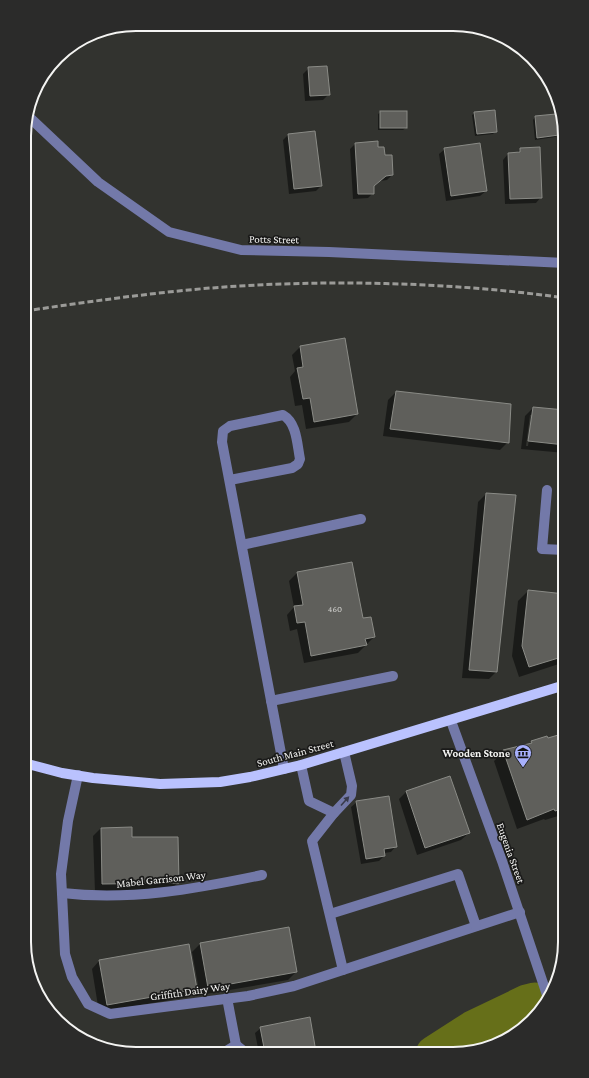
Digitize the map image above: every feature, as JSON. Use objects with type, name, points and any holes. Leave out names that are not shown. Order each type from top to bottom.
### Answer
[{"type":"main road","name":"South Main Street","points":[[31,765],[78,776],[160,784],[193,784],[250,777],[301,765],[451,721],[558,687]]},
{"type":"street","name":"Potts Street","points":[[33,120],[98,182],[169,232],[241,250],[329,252],[558,263]]},
{"type":"street","points":[[230,480],[292,468],[298,464],[300,459],[293,426],[290,419],[283,415],[230,426],[224,431],[222,442],[284,769]]},
{"type":"street","points":[[547,490],[542,549],[558,550]]},
{"type":"street","points":[[242,545],[361,519]]},
{"type":"street","points":[[271,700],[393,676]]},
{"type":"street","name":"Eugenia Street","points":[[451,721],[520,912],[546,991]]},
{"type":"street","points":[[343,970],[312,841],[334,813],[351,795],[352,786],[344,752]]},
{"type":"street","points":[[301,765],[309,801],[334,813]]},
{"type":"street","name":"Griffith Dairy Way","points":[[78,776],[68,821],[60,874],[65,954],[72,977],[88,1004],[110,1014],[248,996],[294,986],[520,912]]},
{"type":"street","points":[[330,914],[458,874],[476,926]]},
{"type":"street","name":"Mabel Garrison Way","points":[[62,893],[91,896],[130,896],[182,890],[262,875]]},
{"type":"street","points":[[227,998],[236,1045],[238,1047]]},
{"type":"building","points":[[327,66],[330,95],[310,96],[308,67]]},
{"type":"building","points":[[495,110],[497,132],[477,134],[474,112]]},
{"type":"building","points":[[380,111],[407,111],[407,128],[380,128]]},
{"type":"building","points":[[555,114],[558,135],[537,138],[535,116]]},
{"type":"building","points":[[315,131],[322,186],[294,189],[288,134]]},
{"type":"building","points":[[378,141],[378,147],[384,147],[385,155],[392,155],[393,175],[386,176],[374,186],[374,194],[358,194],[355,143]]},
{"type":"building","points":[[480,143],[487,191],[451,196],[444,148]]},
{"type":"building","points":[[540,147],[542,198],[510,199],[508,153],[520,152],[520,148]]},
{"type":"building","points":[[345,338],[358,414],[314,422],[310,398],[303,399],[297,368],[303,367],[300,346]]},
{"type":"building","points":[[396,391],[511,404],[509,443],[390,429]]},
{"type":"building","points":[[533,407],[558,409],[558,444],[528,441]]},
{"type":"building","points":[[486,493],[516,495],[497,672],[469,670]]},
{"type":"building","points":[[352,562],[363,618],[371,617],[375,637],[365,639],[367,645],[311,656],[305,622],[297,623],[294,606],[303,605],[297,572]]},
{"type":"building","points":[[528,590],[558,593],[558,658],[529,667],[522,646]]},
{"type":"building","points":[[558,735],[558,810],[555,811],[554,809],[527,820],[503,750],[532,743],[531,741],[547,736],[548,738]]},
{"type":"building","points":[[450,776],[470,833],[425,848],[406,791]]},
{"type":"building","points":[[389,796],[397,847],[384,849],[385,856],[366,859],[356,801]]},
{"type":"building","points":[[132,827],[132,837],[178,837],[179,883],[102,884],[101,828]]},
{"type":"building","points":[[289,927],[297,972],[208,988],[200,943]]},
{"type":"building","points":[[189,944],[197,989],[107,1005],[99,960]]},
{"type":"building","points":[[310,1017],[315,1047],[264,1047],[260,1027]]},
{"type":"waterway","points":[[445,1047],[473,1029],[527,1003],[535,1001]]},
{"type":"railway","points":[[31,310],[188,290],[254,285],[343,283],[433,285],[478,288],[558,297]]},
{"type":"place","name":"Wooden Stone","points":[[523,768]]}]
